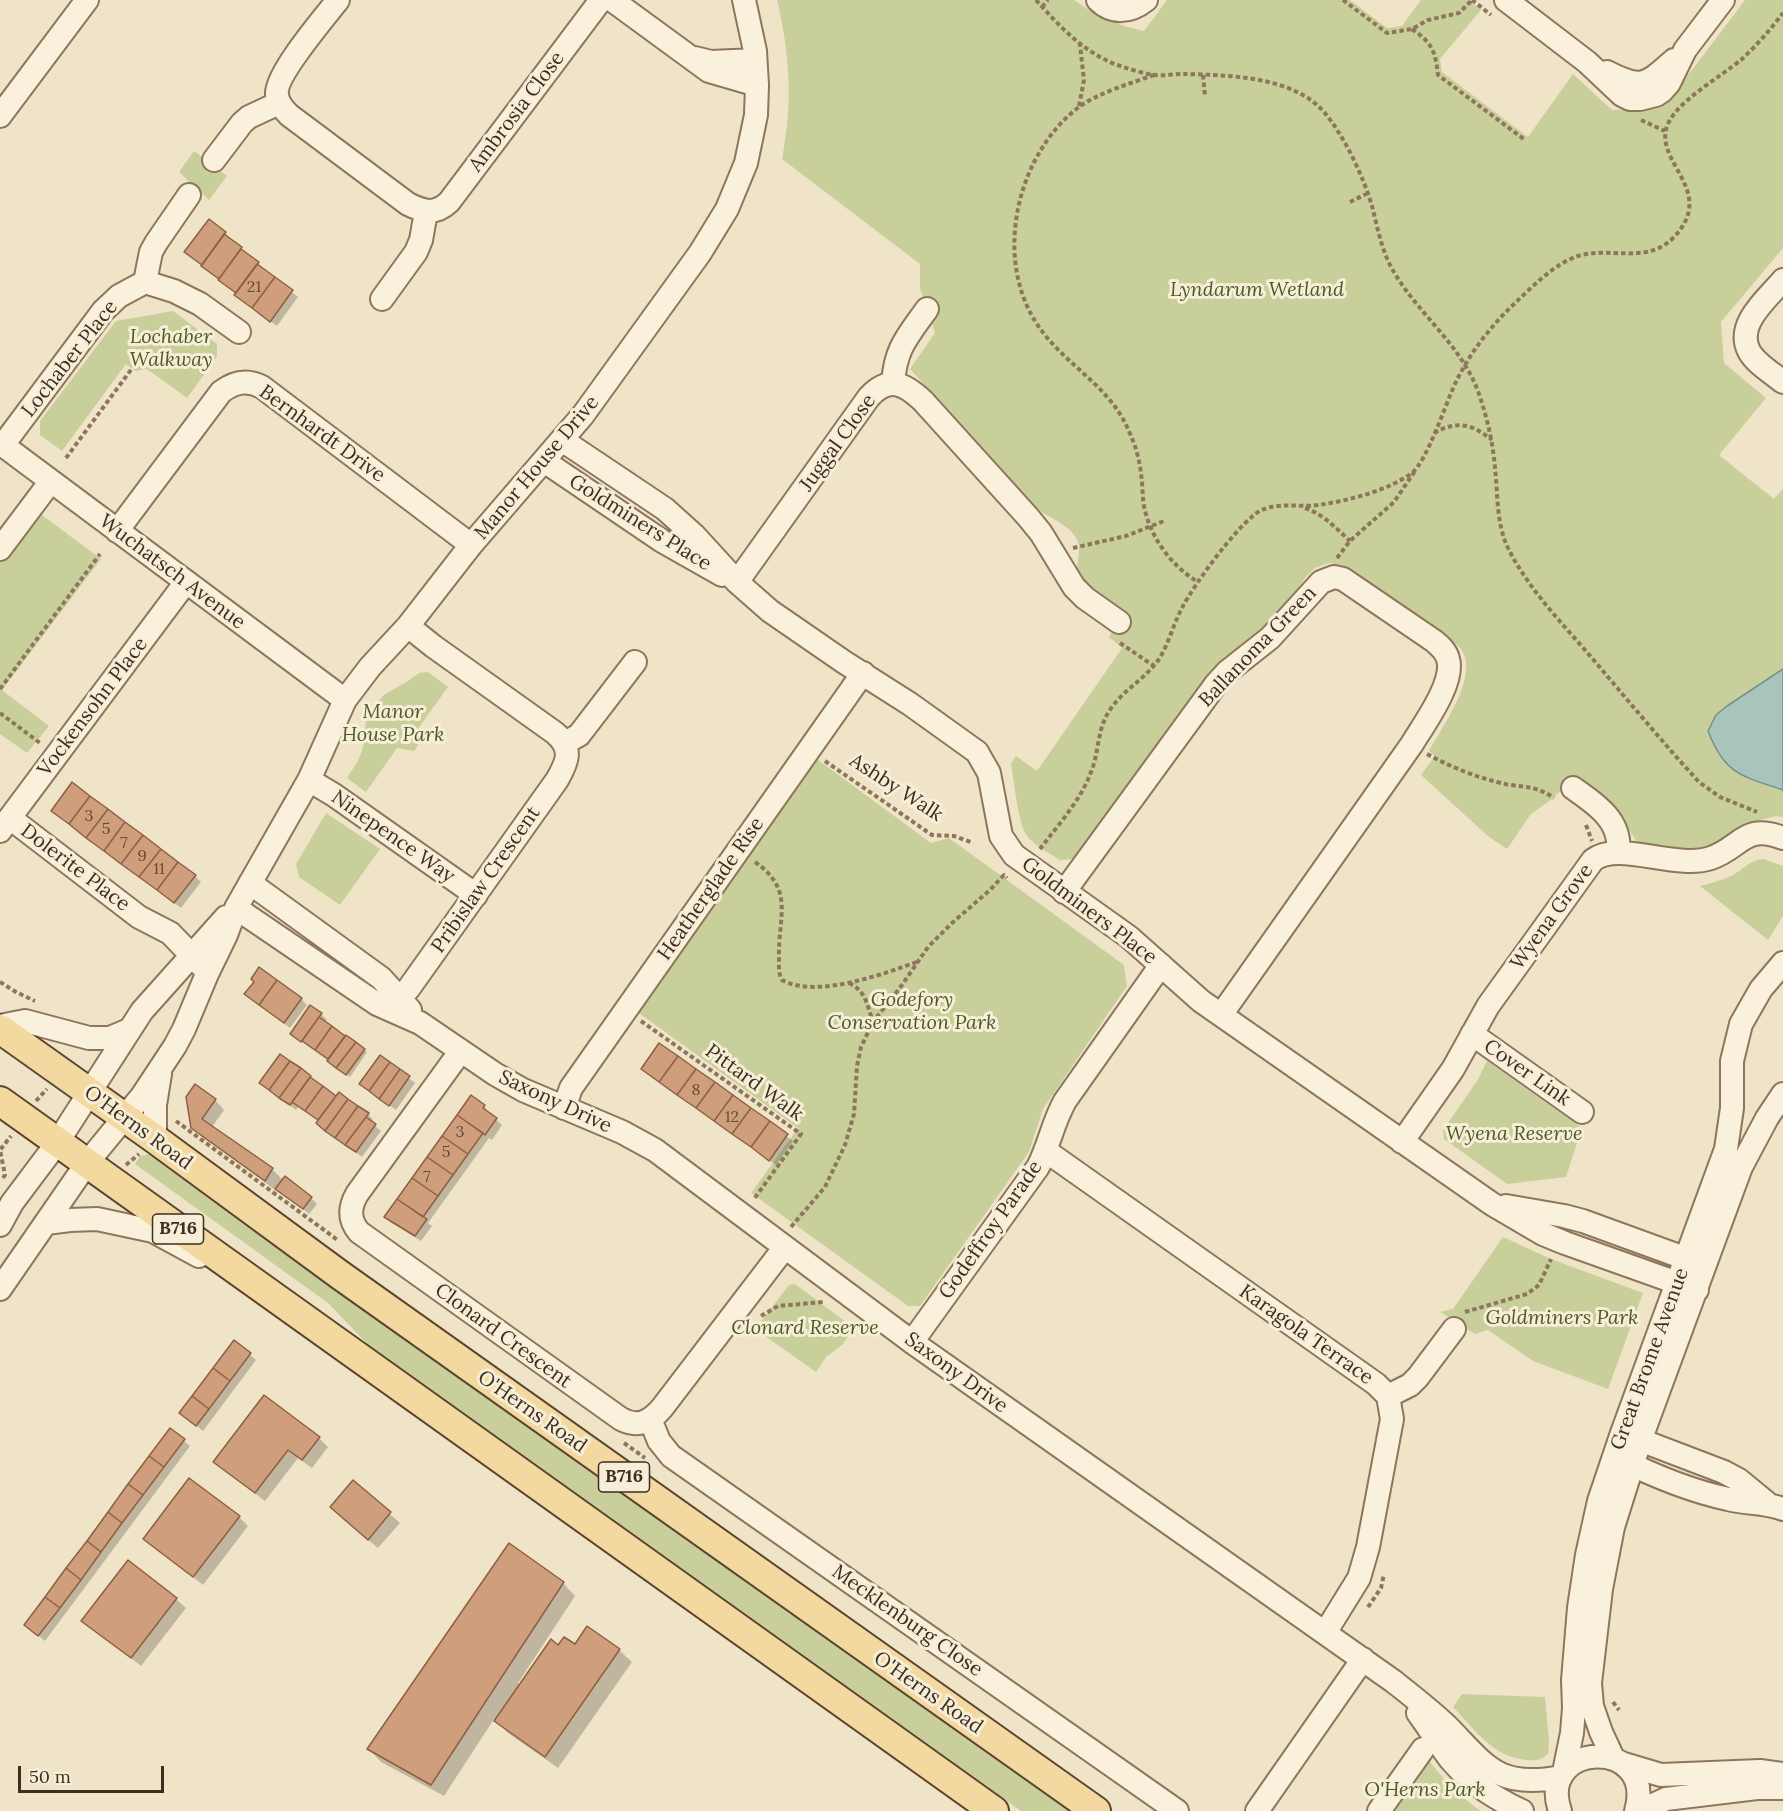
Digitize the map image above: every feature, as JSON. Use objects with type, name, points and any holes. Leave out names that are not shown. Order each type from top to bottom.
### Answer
[{"type":"main road","name":"O'Herns Road","points":[[0,1028],[340,1275],[1096,1811]]},
{"type":"main road","name":"B716","points":[[0,1101],[994,1811]]},
{"type":"street","points":[[0,116],[87,0]]},
{"type":"street","points":[[338,0],[280,79],[277,95],[279,103],[289,115],[398,197],[426,212],[421,240],[416,252],[382,299]]},
{"type":"street","name":"Ambrosia Close","points":[[426,212],[434,212],[449,202],[601,0]]},
{"type":"street","points":[[612,0],[709,71],[757,85]]},
{"type":"street","name":"Manor House Drive","points":[[0,1289],[46,1223],[98,1171],[124,1118],[162,1067],[184,1029],[236,908],[309,780],[345,700],[370,667],[408,626],[471,545],[562,440],[628,354],[728,209],[738,186],[752,138],[757,85],[755,60],[744,0]]},
{"type":"street","points":[[1098,0],[1106,8],[1120,11],[1133,8],[1146,0]]},
{"type":"street","points":[[1506,0],[1587,62],[1622,95],[1630,99],[1640,99],[1656,95],[1669,83],[1685,50],[1722,0]]},
{"type":"street","points":[[687,57],[711,62],[755,60]]},
{"type":"street","points":[[214,160],[242,123],[260,111],[279,103]]},
{"type":"street","points":[[189,195],[151,252],[146,282],[174,291],[200,304],[239,333]]},
{"type":"street","points":[[1783,280],[1755,313],[1746,329],[1748,351],[1783,382]]},
{"type":"street","name":"Lochaber Place","points":[[1,444],[103,311],[119,296],[146,282]]},
{"type":"street","points":[[893,384],[894,367],[900,347],[927,309]]},
{"type":"street","name":"Bernhardt Drive","points":[[117,531],[221,392],[229,386],[246,382],[262,387],[471,545]]},
{"type":"street","name":"Juggal Close","points":[[737,582],[869,397],[885,385],[893,384],[908,389],[923,401],[1028,517],[1074,587],[1118,631]]},
{"type":"street","name":"Goldminers Place","points":[[562,440],[665,509],[695,536],[737,582],[770,611],[977,752],[989,773],[1001,836],[1014,855],[1129,937],[1192,994],[1492,1204],[1554,1239],[1687,1286]]},
{"type":"street","name":"Wuchatsch Avenue","points":[[1,444],[345,700]]},
{"type":"street","name":"Goldminers Place","points":[[544,461],[672,547],[737,582]]},
{"type":"street","points":[[0,549],[51,481]]},
{"type":"street","name":"Ballanoma Green","points":[[1065,892],[1216,684],[1227,672],[1282,627],[1321,582],[1334,577],[1343,579],[1434,641],[1445,652],[1449,668],[1446,683],[1432,712],[1412,744],[1221,1015]]},
{"type":"street","name":"Vockensohn Place","points":[[5,825],[186,582]]},
{"type":"street","points":[[408,626],[555,733],[565,743],[579,735],[635,662]]},
{"type":"street","name":"Heatherglade Rise","points":[[564,1108],[571,1088],[863,673]]},
{"type":"street","name":"Pribislaw Crescent","points":[[395,1004],[476,895],[562,772],[567,758],[565,743]]},
{"type":"street","name":"Ninepence Way","points":[[309,780],[334,795],[476,895]]},
{"type":"street","points":[[1567,795],[1593,801],[1611,821],[1619,839],[1608,854]]},
{"type":"street","name":"Dolerite Place","points":[[5,825],[139,917],[188,961]]},
{"type":"street","name":"Wyena Grove","points":[[1402,1142],[1454,1069],[1488,1006],[1587,865],[1608,854],[1681,862],[1696,861],[1718,854],[1748,835],[1758,832],[1783,838]]},
{"type":"street","name":"Saxony Drive","points":[[250,883],[381,978],[395,1004],[460,1052],[523,1090],[622,1132],[655,1150],[788,1237],[912,1342],[1364,1659],[1425,1706],[1477,1758],[1496,1772],[1525,1781],[1563,1774]]},
{"type":"street","name":"Manor House Drive","points":[[0,1225],[12,1203],[90,1094],[142,1011],[218,925],[236,908]]},
{"type":"street","name":"Saxony Drive","points":[[236,908],[377,1004],[395,1004]]},
{"type":"street","points":[[188,961],[194,973],[207,974]]},
{"type":"street","name":"Great Brome Avenue","points":[[1696,1262],[1726,1149],[1732,1108],[1732,1061],[1741,1024],[1761,989],[1783,963]]},
{"type":"street","name":"Godeffroy Parade","points":[[912,1342],[1038,1167],[1046,1152],[1057,1115],[1065,1101],[1161,965]]},
{"type":"street","points":[[0,1028],[26,1021],[89,1038],[110,1038],[129,1030]]},
{"type":"street","name":"Cover Link","points":[[1472,1034],[1582,1112]]},
{"type":"street","name":"Clonard Crescent","points":[[460,1052],[357,1194],[351,1208],[352,1222],[359,1232],[613,1414],[628,1423],[635,1424],[650,1419]]},
{"type":"street","points":[[155,1140],[155,1105],[162,1067]]},
{"type":"street","name":"Great Brome Avenue","points":[[1560,1811],[1557,1789],[1563,1774],[1572,1733],[1573,1680],[1579,1608],[1587,1555],[1599,1501],[1622,1460],[1696,1262],[1767,1118],[1783,1094]]},
{"type":"street","name":"Karagola Terrace","points":[[1046,1152],[1376,1384],[1388,1396],[1392,1419],[1368,1547],[1359,1578],[1325,1633]]},
{"type":"street","name":"Goldminers Place","points":[[1492,1204],[1574,1219],[1696,1262]]},
{"type":"street","points":[[46,1223],[97,1220],[153,1231],[269,1294]]},
{"type":"street","points":[[650,1419],[662,1408],[788,1237]]},
{"type":"street","points":[[1388,1396],[1410,1385],[1418,1377],[1454,1329]]},
{"type":"street","name":"Mecklenburg Close","points":[[650,1419],[659,1441],[671,1456],[1177,1811]]},
{"type":"street","points":[[1631,1437],[1724,1472],[1775,1506]]},
{"type":"street","points":[[1622,1460],[1714,1496],[1733,1501],[1775,1506]]},
{"type":"street","name":"Great Brome Avenue","points":[[1622,1460],[1592,1653],[1590,1683],[1592,1706],[1601,1732],[1618,1761],[1633,1775],[1638,1787],[1638,1811]]},
{"type":"street","points":[[1257,1811],[1364,1659]]},
{"type":"street","name":"Saxony Drive","points":[[1393,1681],[1420,1714],[1452,1761],[1487,1791],[1522,1811]]},
{"type":"street","points":[[1379,1811],[1423,1749]]},
{"type":"street","points":[[1563,1774],[1574,1762],[1586,1756],[1600,1755],[1661,1775],[1760,1771],[1783,1774]]},
{"type":"street","points":[[1638,1811],[1666,1799],[1746,1789],[1783,1788]]},
{"type":"path","points":[[1036,0],[1080,45],[1099,57],[1121,66],[1155,75],[1203,75],[1258,80],[1284,86],[1310,100],[1324,111],[1364,181],[1390,265],[1424,314],[1449,340],[1466,363],[1479,394],[1492,440],[1497,510],[1507,548],[1533,590],[1699,782],[1720,797],[1758,813]]},
{"type":"path","points":[[1042,7],[1048,0]]},
{"type":"path","points":[[1343,0],[1387,33],[1412,29],[1428,20],[1459,13],[1472,0]]},
{"type":"path","points":[[1334,577],[1337,556],[1350,541],[1394,502],[1416,471],[1466,363],[1497,321],[1513,304],[1563,264],[1580,256],[1646,253],[1662,248],[1682,228],[1688,214],[1689,198],[1665,139],[1665,131],[1671,118],[1682,105],[1740,60],[1765,37],[1783,13]]},
{"type":"path","points":[[1412,29],[1426,39],[1431,46],[1438,75],[1525,140]]},
{"type":"path","points":[[1079,107],[1083,80],[1080,45]]},
{"type":"path","points":[[1155,75],[1109,92],[1079,107],[1054,133],[1032,166],[1016,217],[1014,256],[1025,304],[1044,335],[1075,368],[1102,390],[1123,419],[1138,456],[1145,511],[1151,526],[1171,561],[1198,582]]},
{"type":"path","points":[[1203,75],[1204,96]]},
{"type":"path","points":[[1350,202],[1368,193]]},
{"type":"path","points":[[66,458],[133,367]]},
{"type":"path","points":[[1434,434],[1445,427],[1468,426],[1492,440]]},
{"type":"path","points":[[1302,506],[1341,501],[1369,493],[1416,471]]},
{"type":"path","points":[[788,1237],[825,1187],[845,1145],[854,1114],[857,1066],[861,1047],[873,1022],[939,936],[1004,875],[1016,884],[1087,783],[1107,714],[1118,699],[1154,666],[1162,654],[1181,609],[1198,582],[1252,516],[1273,506],[1287,504],[1314,510],[1350,541]]},
{"type":"path","points":[[1052,551],[1126,536],[1164,521]]},
{"type":"path","points":[[0,689],[100,554]]},
{"type":"path","points":[[1118,631],[1154,666]]},
{"type":"path","points":[[0,713],[57,755]]},
{"type":"path","points":[[1412,744],[1429,755],[1462,770],[1496,782],[1515,786],[1527,785],[1567,795]]},
{"type":"path","name":"Ashby Walk","points":[[809,750],[932,835],[954,836],[971,842]]},
{"type":"path","points":[[1585,819],[1588,833],[1608,854]]},
{"type":"path","points":[[754,862],[769,872],[778,884],[782,907],[778,948],[783,980],[799,985],[848,983],[871,979],[918,962]]},
{"type":"path","points":[[848,983],[858,988],[863,994],[873,1022]]},
{"type":"path","name":"Pittard Walk","points":[[625,1011],[801,1134],[754,1199]]},
{"type":"path","points":[[98,1171],[155,1140]]},
{"type":"path","points":[[0,1150],[5,1175],[0,1181]]},
{"type":"path","points":[[755,1323],[762,1315],[778,1306],[823,1302]]},
{"type":"green space","name":"Lyndarum Wetland","points":[[777,0],[1074,0],[1108,19],[1144,31],[1167,0],[1350,0],[1387,28],[1402,26],[1421,0],[1469,0],[1481,10],[1440,59],[1442,72],[1528,137],[1573,74],[1612,110],[1649,109],[1670,99],[1745,0],[1783,0],[1783,248],[1721,322],[1724,363],[1766,398],[1719,455],[1774,499],[1783,489],[1783,817],[1774,816],[1748,823],[1716,844],[1699,850],[1673,850],[1638,844],[1625,823],[1574,778],[1552,799],[1531,814],[1507,849],[1489,837],[1421,775],[1435,756],[1429,751],[1450,715],[1463,686],[1466,660],[1461,649],[1354,572],[1341,565],[1329,563],[1315,568],[1270,624],[1208,676],[1075,859],[1060,860],[1035,844],[1028,837],[1022,823],[1011,763],[1016,756],[1037,771],[1122,648],[1109,637],[1124,615],[1076,577],[1079,545],[1071,531],[1036,508],[910,369],[935,333],[920,288],[920,264],[782,159],[788,118],[789,79],[785,40]]},
{"type":"green space","points":[[194,151],[227,176],[209,200],[179,172]]},
{"type":"green space","name":"Lochaber Walkway","points":[[173,311],[217,344],[217,357],[187,398],[147,369],[136,371],[126,364],[62,451],[40,435],[40,421],[116,321]]},
{"type":"green space","points":[[38,512],[101,559],[2,690],[49,726],[27,753],[0,734],[0,561]]},
{"type":"green space","name":"Manor House Park","points":[[428,672],[448,687],[419,727],[421,740],[414,751],[397,748],[366,792],[347,778],[358,761],[363,747],[366,720],[385,694],[419,673]]},
{"type":"green space","name":"Godefory Conservation Park","points":[[814,757],[931,843],[949,838],[1124,965],[1127,986],[1043,1109],[1029,1152],[920,1306],[908,1306],[751,1193],[798,1128],[636,1011]]},
{"type":"green space","points":[[326,813],[380,849],[340,905],[299,877],[296,864]]},
{"type":"green space","points":[[1764,859],[1783,866],[1783,916],[1768,940],[1700,886],[1729,877],[1751,862]]},
{"type":"green space","name":"Wyena Reserve","points":[[1487,1061],[1582,1128],[1566,1177],[1507,1184],[1444,1139],[1443,1130],[1477,1081]]},
{"type":"green space","points":[[159,1152],[1080,1811],[1021,1811],[375,1352],[328,1303],[135,1164],[140,1156]]},
{"type":"green space","name":"Goldminers Park","points":[[1503,1237],[1551,1259],[1643,1293],[1608,1389],[1533,1361],[1488,1330],[1475,1334],[1440,1312],[1453,1309]]},
{"type":"green space","name":"Clonard Reserve","points":[[795,1284],[854,1328],[842,1345],[826,1357],[816,1372],[755,1329],[789,1285]]},
{"type":"green space","points":[[1462,1694],[1545,1697],[1548,1754],[1538,1760],[1527,1760],[1504,1754],[1495,1748],[1477,1733],[1453,1707]]},
{"type":"green space","name":"O'Herns Park","points":[[1424,1754],[1450,1785],[1481,1811],[1384,1811]]},
{"type":"water","points":[[1783,669],[1783,790],[1736,772],[1721,757],[1708,731],[1716,715]]},
{"type":"building","points":[[209,219],[226,232],[202,265],[184,252]]},
{"type":"building","points":[[224,234],[242,247],[219,279],[201,266]]},
{"type":"building","points":[[241,249],[259,262],[236,293],[218,280]]},
{"type":"building","points":[[257,264],[275,277],[252,308],[234,295]]},
{"type":"building","points":[[275,277],[293,290],[270,322],[252,308]]},
{"type":"building","points":[[72,782],[90,796],[69,824],[51,811]]},
{"type":"building","points":[[90,796],[108,809],[86,838],[69,824]]},
{"type":"building","points":[[108,809],[125,822],[104,851],[86,838]]},
{"type":"building","points":[[125,822],[143,835],[121,864],[104,851]]},
{"type":"building","points":[[143,835],[161,849],[139,877],[121,864]]},
{"type":"building","points":[[161,849],[178,862],[157,890],[139,877]]},
{"type":"building","points":[[178,862],[196,875],[174,903],[157,890]]},
{"type":"building","points":[[259,967],[277,980],[259,1005],[244,994],[254,982],[251,979]]},
{"type":"building","points":[[277,980],[302,998],[284,1023],[259,1005]]},
{"type":"building","points":[[310,1005],[322,1013],[301,1042],[290,1034]]},
{"type":"building","points":[[319,1017],[332,1026],[315,1050],[302,1041]]},
{"type":"building","points":[[332,1026],[345,1036],[328,1059],[315,1050]]},
{"type":"building","points":[[346,1035],[356,1042],[336,1068],[327,1061]]},
{"type":"building","points":[[356,1042],[365,1049],[346,1075],[336,1068]]},
{"type":"building","points":[[659,1043],[678,1056],[659,1082],[641,1069]]},
{"type":"building","points":[[280,1054],[290,1061],[269,1090],[259,1083]]},
{"type":"building","points":[[380,1055],[390,1062],[369,1091],[359,1084]]},
{"type":"building","points":[[678,1056],[696,1069],[677,1095],[659,1082]]},
{"type":"building","points":[[290,1061],[301,1068],[279,1098],[269,1090]]},
{"type":"building","points":[[390,1062],[400,1069],[379,1099],[369,1091]]},
{"type":"building","points":[[301,1068],[311,1076],[290,1105],[279,1098]]},
{"type":"building","points":[[400,1069],[410,1076],[389,1106],[379,1099]]},
{"type":"building","points":[[696,1069],[715,1082],[696,1108],[677,1095]]},
{"type":"building","points":[[310,1077],[323,1086],[305,1111],[292,1102]]},
{"type":"building","points":[[715,1082],[733,1095],[714,1121],[696,1108]]},
{"type":"building","points":[[195,1084],[216,1099],[202,1119],[273,1168],[265,1181],[191,1128],[186,1097]]},
{"type":"building","points":[[323,1086],[336,1096],[318,1120],[305,1111]]},
{"type":"building","points":[[339,1092],[348,1099],[325,1131],[316,1123]]},
{"type":"building","points":[[471,1095],[497,1118],[485,1135],[457,1115]]},
{"type":"building","points":[[733,1095],[751,1108],[732,1134],[714,1121]]},
{"type":"building","points":[[348,1099],[358,1106],[335,1138],[325,1131]]},
{"type":"building","points":[[358,1106],[369,1113],[345,1145],[335,1138]]},
{"type":"building","points":[[751,1108],[770,1121],[751,1147],[732,1134]]},
{"type":"building","points":[[457,1115],[483,1133],[468,1154],[442,1136]]},
{"type":"building","points":[[366,1117],[376,1124],[356,1152],[345,1145]]},
{"type":"building","points":[[770,1121],[788,1134],[769,1161],[751,1147]]},
{"type":"building","points":[[442,1136],[468,1154],[453,1175],[427,1157]]},
{"type":"building","points":[[427,1157],[453,1175],[438,1196],[412,1178]]},
{"type":"building","points":[[285,1176],[312,1197],[303,1209],[275,1189]]},
{"type":"building","points":[[412,1178],[438,1196],[423,1217],[397,1199]]},
{"type":"building","points":[[397,1199],[427,1219],[415,1236],[384,1217]]},
{"type":"building","points":[[234,1340],[251,1353],[230,1381],[213,1368]]},
{"type":"building","points":[[213,1368],[230,1381],[209,1409],[192,1396]]},
{"type":"building","points":[[264,1395],[320,1437],[302,1460],[288,1450],[255,1493],[213,1462]]},
{"type":"building","points":[[192,1396],[209,1409],[196,1426],[179,1413]]},
{"type":"building","points":[[170,1428],[185,1439],[164,1467],[149,1456]]},
{"type":"building","points":[[149,1456],[164,1467],[143,1495],[128,1484]]},
{"type":"building","points":[[189,1478],[240,1516],[193,1577],[143,1539]]},
{"type":"building","points":[[353,1480],[391,1512],[368,1540],[330,1507]]},
{"type":"building","points":[[128,1484],[143,1495],[122,1523],[108,1512]]},
{"type":"building","points":[[108,1512],[122,1523],[101,1552],[87,1541]]},
{"type":"building","points":[[87,1541],[101,1552],[81,1580],[66,1568]]},
{"type":"building","points":[[509,1543],[564,1582],[431,1785],[367,1749]]},
{"type":"building","points":[[128,1560],[177,1598],[131,1658],[81,1621]]},
{"type":"building","points":[[66,1568],[81,1580],[60,1608],[45,1597]]},
{"type":"building","points":[[45,1597],[60,1608],[38,1636],[24,1625]]},
{"type":"building","points":[[587,1626],[620,1649],[545,1757],[494,1721],[551,1639],[558,1645],[564,1637],[575,1644]]}]
